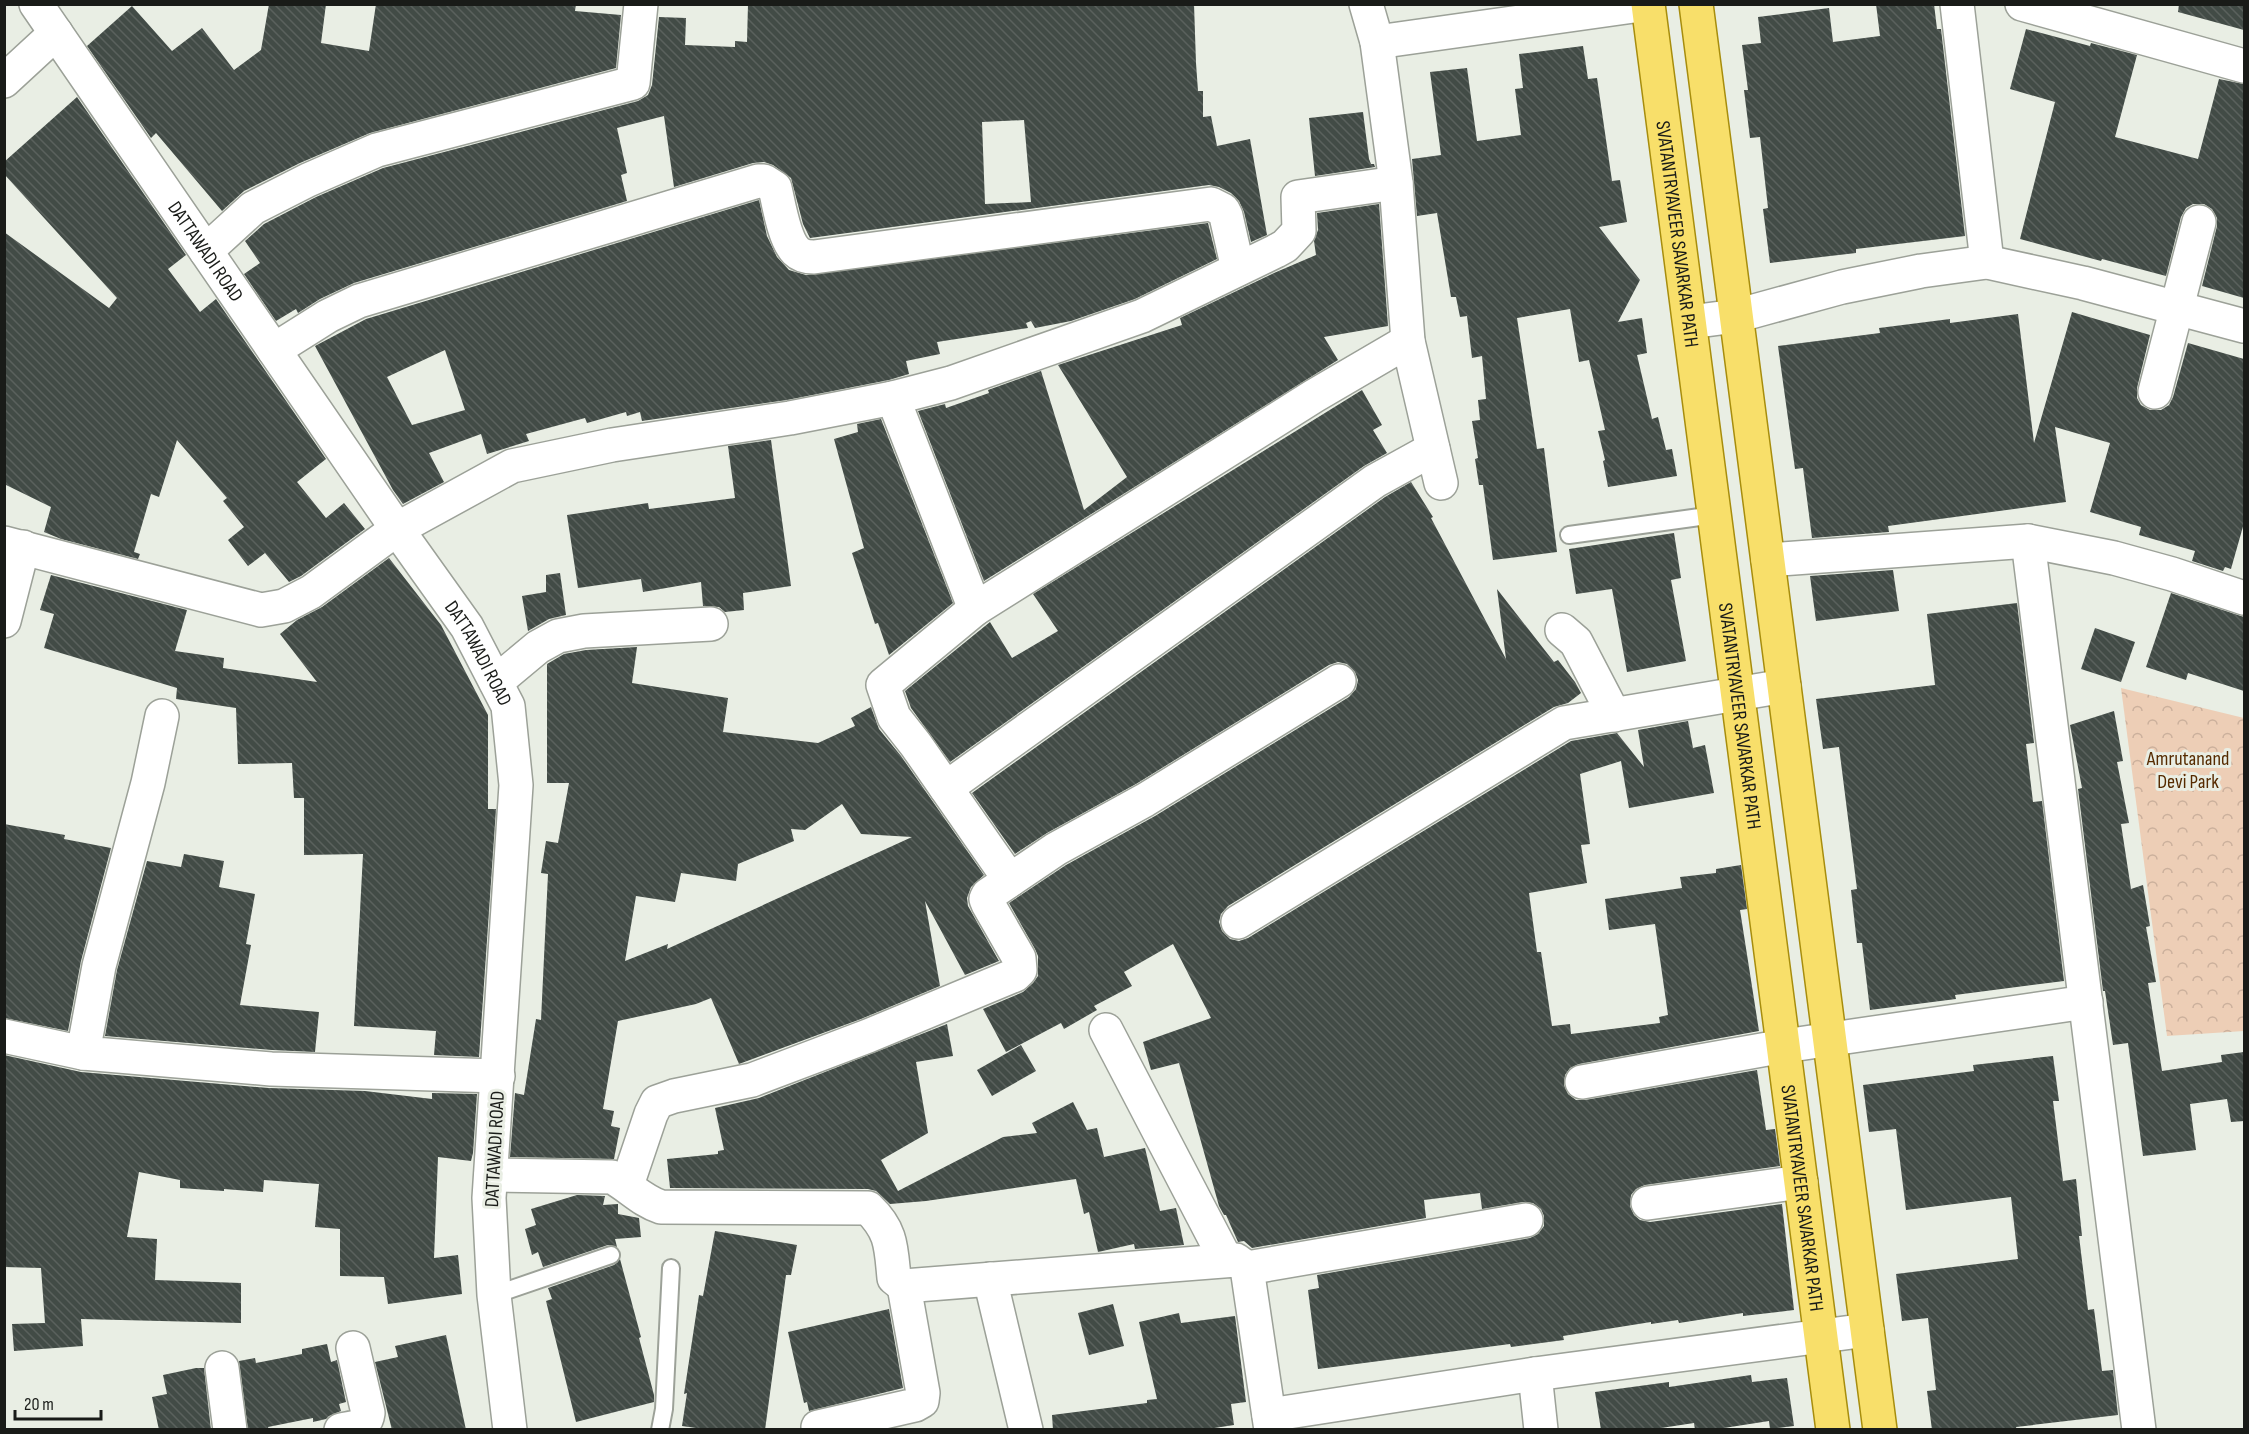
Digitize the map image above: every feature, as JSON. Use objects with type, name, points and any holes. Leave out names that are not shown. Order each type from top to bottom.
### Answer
[{"type":"main road","name":"SVATANTRYAVEER SAVARKAR PATH","points":[[1648,4],[1833,1430]]},
{"type":"main road","points":[[1696,4],[1880,1430]]},
{"type":"street","name":"DATTAWADI ROAD","points":[[36,4],[397,529],[467,627],[508,706],[516,785],[489,1198],[494,1295],[510,1430]]},
{"type":"street","points":[[206,250],[253,208],[308,180],[377,150],[633,83],[641,4]]},
{"type":"street","points":[[1366,4],[1377,42],[1396,183],[1408,341],[1441,483]]},
{"type":"street","points":[[1377,42],[1648,4]]},
{"type":"street","points":[[1958,4],[1987,262]]},
{"type":"street","points":[[2022,4],[2244,66]]},
{"type":"street","points":[[4,81],[56,33]]},
{"type":"street","points":[[274,350],[328,316],[359,301],[758,181],[764,181],[775,188],[789,240],[796,251],[804,256],[814,257],[1211,204],[1223,210],[1226,216],[1238,270]]},
{"type":"street","points":[[4,621],[14,545],[261,610],[284,606],[311,592],[397,529],[512,466],[612,445],[790,418],[893,398],[951,383],[1142,316],[1285,246],[1299,231],[1298,197],[1396,183]]},
{"type":"street","points":[[2155,392],[2199,222]]},
{"type":"street","points":[[1690,322],[1736,316],[1842,287],[1921,271],[1987,262],[2083,283],[2244,326]]},
{"type":"street","points":[[1010,880],[894,717],[883,685],[975,609],[1314,396],[1408,341]]},
{"type":"street","points":[[893,398],[975,609]]},
{"type":"street","points":[[946,788],[1375,481],[1433,449]]},
{"type":"street","points":[[2028,541],[2139,1430]]},
{"type":"street","points":[[1768,560],[2028,541],[2123,561],[2172,574],[2244,598]]},
{"type":"street","points":[[496,682],[538,647],[558,636],[584,631],[711,624]]},
{"type":"street","points":[[1562,630],[1576,642],[1614,715]]},
{"type":"street","points":[[627,1185],[657,1102],[674,1096],[752,1080],[868,1036],[1015,975],[1020,970],[1019,958],[986,899],[988,895],[1056,849],[1145,800],[1339,681]]},
{"type":"street","points":[[1238,922],[1564,723],[1784,686]]},
{"type":"street","points":[[83,1053],[99,966],[148,783],[162,716]]},
{"type":"street","points":[[1582,1082],[1784,1046],[2086,1002]]},
{"type":"street","points":[[1106,1030],[1237,1264],[1270,1422],[1535,1374],[1868,1330]]},
{"type":"street","points":[[4,1036],[83,1053],[271,1069],[498,1076]]},
{"type":"street","points":[[490,1175],[612,1177],[627,1185],[650,1203],[661,1207],[867,1208],[875,1215],[890,1238],[894,1278],[904,1287],[923,1393],[922,1401],[915,1406],[818,1427]]},
{"type":"street","points":[[1648,1203],[1801,1182]]},
{"type":"street","points":[[904,1287],[990,1279],[1237,1264],[1526,1220]]},
{"type":"street","points":[[990,1279],[1026,1430]]},
{"type":"street","points":[[341,1430],[361,1426],[367,1420],[368,1413],[352,1348]]},
{"type":"street","points":[[222,1368],[230,1430]]},
{"type":"street","points":[[1535,1374],[1541,1430]]},
{"type":"lane","points":[[1569,535],[1714,515]]},
{"type":"lane","points":[[494,1295],[611,1255]]},
{"type":"lane","points":[[660,1430],[664,1409],[671,1268]]},
{"type":"green space","name":"Amrutanand Devi Park","points":[[2121,688],[2244,718],[2244,1031],[2167,1036]]},
{"type":"building","points":[[269,4],[326,4],[321,43],[369,51],[376,4],[576,4],[575,11],[621,15],[616,68],[370,133],[300,163],[244,191],[222,211],[156,133],[151,138],[87,46],[132,6],[172,51],[202,28],[234,70],[261,50]]},
{"type":"building","points":[[748,4],[1194,4],[1198,91],[1203,91],[1203,117],[1211,116],[1217,146],[1250,139],[1267,235],[1251,242],[1239,201],[1231,193],[1209,185],[810,238],[803,224],[791,178],[773,165],[764,162],[753,163],[674,187],[664,116],[617,128],[627,173],[621,175],[627,201],[354,283],[320,299],[298,313],[296,309],[276,321],[244,274],[260,263],[245,241],[264,224],[316,197],[383,168],[638,101],[648,95],[652,85],[659,17],[686,18],[685,45],[735,47],[735,41],[747,42]],"holes":[[[1024,120],[1031,202],[985,204],[982,122]]]},
{"type":"building","points":[[1876,4],[1934,4],[1937,29],[1941,29],[1965,236],[1856,249],[1856,253],[1770,263],[1763,209],[1768,208],[1760,137],[1750,138],[1744,90],[1748,90],[1742,45],[1761,43],[1758,17],[1829,8],[1833,42],[1880,36]]},
{"type":"building","points":[[2179,4],[2244,4],[2244,30],[2178,12]]},
{"type":"building","points":[[2026,29],[2090,46],[2091,43],[2137,55],[2115,137],[2198,159],[2219,79],[2244,84],[2244,298],[2202,286],[2217,226],[2217,218],[2212,209],[2204,204],[2193,204],[2186,208],[2181,217],[2166,276],[2020,239],[2055,102],[2010,89]]},
{"type":"building","points":[[1583,46],[1588,79],[1597,78],[1612,181],[1620,180],[1627,222],[1599,227],[1640,280],[1618,322],[1642,318],[1647,353],[1637,355],[1652,419],[1658,417],[1666,450],[1672,449],[1677,476],[1608,487],[1598,431],[1605,430],[1589,360],[1579,362],[1570,309],[1517,318],[1537,449],[1544,448],[1557,552],[1493,560],[1483,485],[1479,485],[1475,459],[1478,458],[1472,421],[1480,420],[1478,400],[1486,399],[1482,356],[1472,358],[1467,316],[1460,317],[1456,297],[1451,297],[1437,213],[1417,216],[1412,159],[1441,155],[1430,72],[1467,68],[1477,141],[1521,135],[1515,89],[1523,88],[1519,54]]},
{"type":"building","points":[[77,97],[186,255],[168,269],[200,312],[216,299],[326,459],[297,482],[326,518],[344,503],[365,529],[301,576],[289,582],[265,553],[248,566],[228,540],[244,527],[223,501],[227,498],[177,440],[159,497],[151,494],[134,552],[140,554],[138,559],[61,539],[44,532],[51,507],[4,484],[4,232],[109,308],[117,298],[4,174],[4,162]]},
{"type":"building","points":[[1363,112],[1369,159],[1375,167],[1315,176],[1309,118]]},
{"type":"building","points":[[759,200],[767,236],[777,257],[789,270],[806,275],[1208,223],[1217,259],[1135,299],[1071,321],[1035,328],[1031,321],[1026,323],[1028,328],[937,342],[940,354],[906,361],[909,374],[889,380],[787,400],[642,421],[640,412],[627,416],[626,412],[587,423],[585,418],[526,434],[529,441],[487,454],[481,434],[429,453],[444,482],[403,504],[393,490],[315,346],[366,319]],"holes":[[[445,350],[465,410],[412,425],[387,377]]]},
{"type":"building","points":[[1379,204],[1388,326],[1324,337],[1338,360],[984,581],[918,411],[945,404],[946,408],[1041,371],[1084,510],[1127,477],[1058,365],[1182,325],[1180,318],[1316,255],[1314,241],[1318,230],[1317,213]]},
{"type":"building","points":[[2072,312],[2150,335],[2137,388],[2137,398],[2141,405],[2150,410],[2161,410],[2169,405],[2188,343],[2244,359],[2244,523],[2231,569],[2225,567],[2223,571],[2192,561],[2195,551],[2139,535],[2141,527],[2090,512],[2110,443],[2055,427],[2066,502],[1888,526],[1889,532],[1812,538],[1803,468],[1795,469],[1778,346],[1880,333],[1879,328],[1950,319],[1950,323],[2018,314],[2034,443]]},
{"type":"building","points":[[1362,390],[1382,425],[1373,430],[1387,453],[1364,466],[950,762],[911,708],[905,691],[990,622],[1012,658],[1058,631],[1033,594]]},
{"type":"building","points":[[881,419],[953,603],[889,655],[878,623],[875,624],[852,553],[864,548],[834,439],[858,432],[857,424]]},
{"type":"building","points":[[771,440],[791,586],[743,593],[744,610],[725,612],[719,607],[703,606],[701,582],[643,592],[641,579],[578,588],[567,515],[648,503],[649,509],[735,498],[728,446]]},
{"type":"building","points":[[1411,482],[1433,517],[1431,518],[1506,659],[1497,589],[1554,662],[1558,660],[1581,693],[1568,703],[1554,707],[1228,906],[1221,914],[1219,922],[1222,931],[1230,939],[1239,941],[1248,938],[1571,741],[1617,733],[1644,767],[1638,730],[1688,721],[1693,748],[1705,745],[1714,793],[1629,808],[1621,761],[1580,774],[1590,844],[1581,845],[1587,883],[1529,893],[1537,952],[1541,952],[1552,1026],[1570,1024],[1571,1034],[1660,1023],[1659,1017],[1668,1015],[1655,924],[1609,930],[1605,899],[1682,888],[1680,877],[1716,873],[1716,869],[1741,865],[1747,909],[1740,910],[1759,1031],[1579,1064],[1570,1068],[1565,1075],[1564,1085],[1568,1094],[1576,1100],[1585,1100],[1757,1070],[1766,1130],[1775,1129],[1780,1166],[1645,1185],[1636,1189],[1631,1195],[1630,1206],[1634,1215],[1640,1220],[1650,1222],[1782,1204],[1794,1310],[1743,1316],[1743,1313],[1679,1323],[1678,1320],[1651,1324],[1651,1322],[1563,1336],[1564,1340],[1511,1347],[1510,1344],[1318,1369],[1308,1290],[1319,1288],[1317,1275],[1530,1238],[1538,1234],[1544,1226],[1541,1209],[1533,1203],[1523,1202],[1482,1209],[1480,1193],[1424,1200],[1426,1218],[1252,1248],[1244,1241],[1238,1242],[1226,1215],[1219,1206],[1179,1063],[1151,1070],[1143,1042],[1211,1018],[1173,944],[1124,972],[1132,986],[1094,1006],[1097,1010],[1064,1029],[1061,1023],[1006,1052],[983,1009],[1023,992],[1038,976],[1038,956],[1009,903],[1066,865],[1155,816],[1349,697],[1356,689],[1358,680],[1355,672],[1347,664],[1338,662],[1329,665],[1136,784],[1047,833],[1015,854],[972,793],[1385,497]]},
{"type":"building","points":[[1674,533],[1681,578],[1671,580],[1686,661],[1627,672],[1612,589],[1576,594],[1569,549]]},
{"type":"building","points":[[389,558],[441,625],[488,715],[488,809],[496,809],[479,1057],[434,1055],[436,1031],[354,1026],[363,854],[304,855],[304,798],[294,798],[292,763],[238,764],[236,708],[176,699],[177,688],[44,648],[54,614],[40,610],[51,575],[187,610],[175,651],[224,658],[223,668],[317,682],[280,634],[297,620],[322,607]]},
{"type":"building","points":[[1893,570],[1899,611],[1816,621],[1810,576]]},
{"type":"building","points":[[560,573],[566,615],[549,619],[528,631],[522,596],[546,592],[546,575]]},
{"type":"building","points":[[2171,593],[2244,617],[2244,691],[2188,673],[2186,680],[2146,667]]},
{"type":"building","points":[[2017,603],[2034,743],[2026,744],[2033,802],[2042,801],[2064,981],[1955,995],[1956,999],[1870,1010],[1862,943],[1857,943],[1851,890],[1857,889],[1839,747],[1823,749],[1816,699],[1935,685],[1927,614]]},
{"type":"building","points":[[2095,628],[2135,642],[2121,682],[2081,669]]},
{"type":"building","points":[[637,647],[632,683],[728,698],[723,732],[818,743],[855,726],[851,718],[871,707],[879,729],[901,756],[984,875],[971,887],[967,898],[968,906],[999,961],[965,975],[925,901],[940,986],[861,1019],[739,1064],[711,998],[696,1004],[618,1021],[603,1109],[614,1111],[611,1126],[620,1128],[614,1159],[510,1157],[515,1093],[524,1095],[536,1019],[541,1020],[548,874],[541,873],[546,841],[558,843],[569,783],[547,783],[547,664],[564,654],[586,650]],"holes":[[[842,804],[861,834],[912,837],[667,949],[668,944],[625,961],[636,896],[675,902],[681,873],[736,881],[738,864],[794,841],[791,829],[805,830]]]},
{"type":"building","points":[[2114,711],[2123,761],[2117,762],[2129,823],[2121,824],[2131,889],[2143,885],[2150,926],[2146,927],[2156,982],[2148,983],[2162,1071],[2222,1062],[2221,1055],[2244,1052],[2244,1121],[2231,1122],[2227,1099],[2190,1104],[2196,1150],[2143,1156],[2128,1043],[2113,1045],[2105,991],[2103,991],[2078,789],[2082,788],[2070,725]]},
{"type":"building","points":[[4,824],[65,835],[64,839],[111,848],[81,961],[68,1031],[4,1018]]},
{"type":"building","points":[[184,854],[224,861],[219,887],[255,894],[246,944],[251,945],[240,1005],[319,1012],[315,1052],[105,1036],[117,970],[147,861],[181,867]]},
{"type":"building","points":[[947,1024],[953,1056],[916,1062],[928,1133],[881,1160],[898,1191],[1003,1137],[1037,1133],[1032,1123],[1073,1102],[1087,1130],[1097,1128],[1104,1157],[1145,1148],[1160,1211],[1176,1208],[1184,1245],[1135,1249],[1134,1244],[1098,1252],[1089,1212],[1084,1214],[1076,1179],[926,1201],[890,1204],[876,1191],[868,1189],[670,1188],[667,1159],[718,1154],[718,1151],[724,1150],[715,1108],[759,1098]]},
{"type":"building","points":[[1021,1045],[1036,1071],[992,1096],[977,1070]]},
{"type":"building","points":[[4,1055],[81,1072],[269,1088],[365,1091],[432,1099],[432,1093],[477,1094],[471,1161],[438,1157],[434,1258],[458,1255],[462,1294],[388,1304],[384,1277],[340,1276],[340,1229],[315,1227],[319,1184],[264,1180],[263,1192],[224,1189],[224,1191],[180,1188],[180,1180],[139,1172],[127,1237],[157,1239],[155,1280],[241,1283],[241,1323],[81,1319],[83,1346],[14,1351],[12,1324],[45,1323],[41,1268],[4,1267]]},
{"type":"building","points":[[2053,1056],[2059,1101],[2053,1101],[2063,1181],[2076,1179],[2082,1236],[2079,1236],[2088,1310],[2094,1309],[2102,1371],[2113,1370],[2118,1415],[2016,1427],[2017,1430],[1932,1430],[1927,1391],[1936,1390],[1928,1318],[1902,1321],[1896,1274],[2018,1259],[2011,1197],[1906,1210],[1896,1129],[1869,1132],[1863,1085],[1974,1071],[1973,1065]]},
{"type":"building","points":[[577,1195],[605,1196],[603,1205],[618,1204],[618,1214],[639,1218],[641,1237],[615,1239],[617,1247],[608,1245],[543,1267],[538,1252],[532,1255],[525,1229],[536,1225],[531,1209]]},
{"type":"building","points":[[715,1231],[797,1245],[791,1275],[786,1275],[765,1430],[710,1430],[682,1426],[687,1393],[684,1394],[699,1295],[703,1296]]},
{"type":"building","points":[[620,1259],[641,1337],[639,1338],[654,1402],[576,1422],[546,1301],[552,1299],[548,1288],[614,1265]]},
{"type":"building","points":[[1113,1304],[1124,1346],[1089,1355],[1078,1313]]},
{"type":"building","points":[[889,1309],[903,1388],[809,1411],[807,1402],[804,1403],[788,1332]]},
{"type":"building","points":[[1179,1313],[1181,1323],[1235,1316],[1246,1402],[1231,1404],[1234,1425],[1201,1430],[1053,1430],[1052,1415],[1147,1403],[1147,1400],[1157,1399],[1139,1322]]},
{"type":"building","points":[[446,1335],[466,1430],[392,1430],[375,1362],[398,1357],[395,1346]]},
{"type":"building","points":[[327,1344],[331,1362],[337,1360],[346,1402],[339,1404],[341,1411],[326,1419],[313,1422],[313,1418],[268,1427],[269,1430],[248,1430],[239,1361],[255,1358],[256,1363],[302,1354],[302,1349]]},
{"type":"building","points":[[204,1368],[211,1430],[159,1430],[152,1397],[167,1394],[163,1375]]},
{"type":"building","points":[[1751,1375],[1752,1382],[1787,1378],[1794,1426],[1770,1429],[1769,1421],[1711,1430],[1695,1430],[1694,1423],[1648,1430],[1601,1430],[1595,1392],[1669,1382],[1669,1387]]}]
